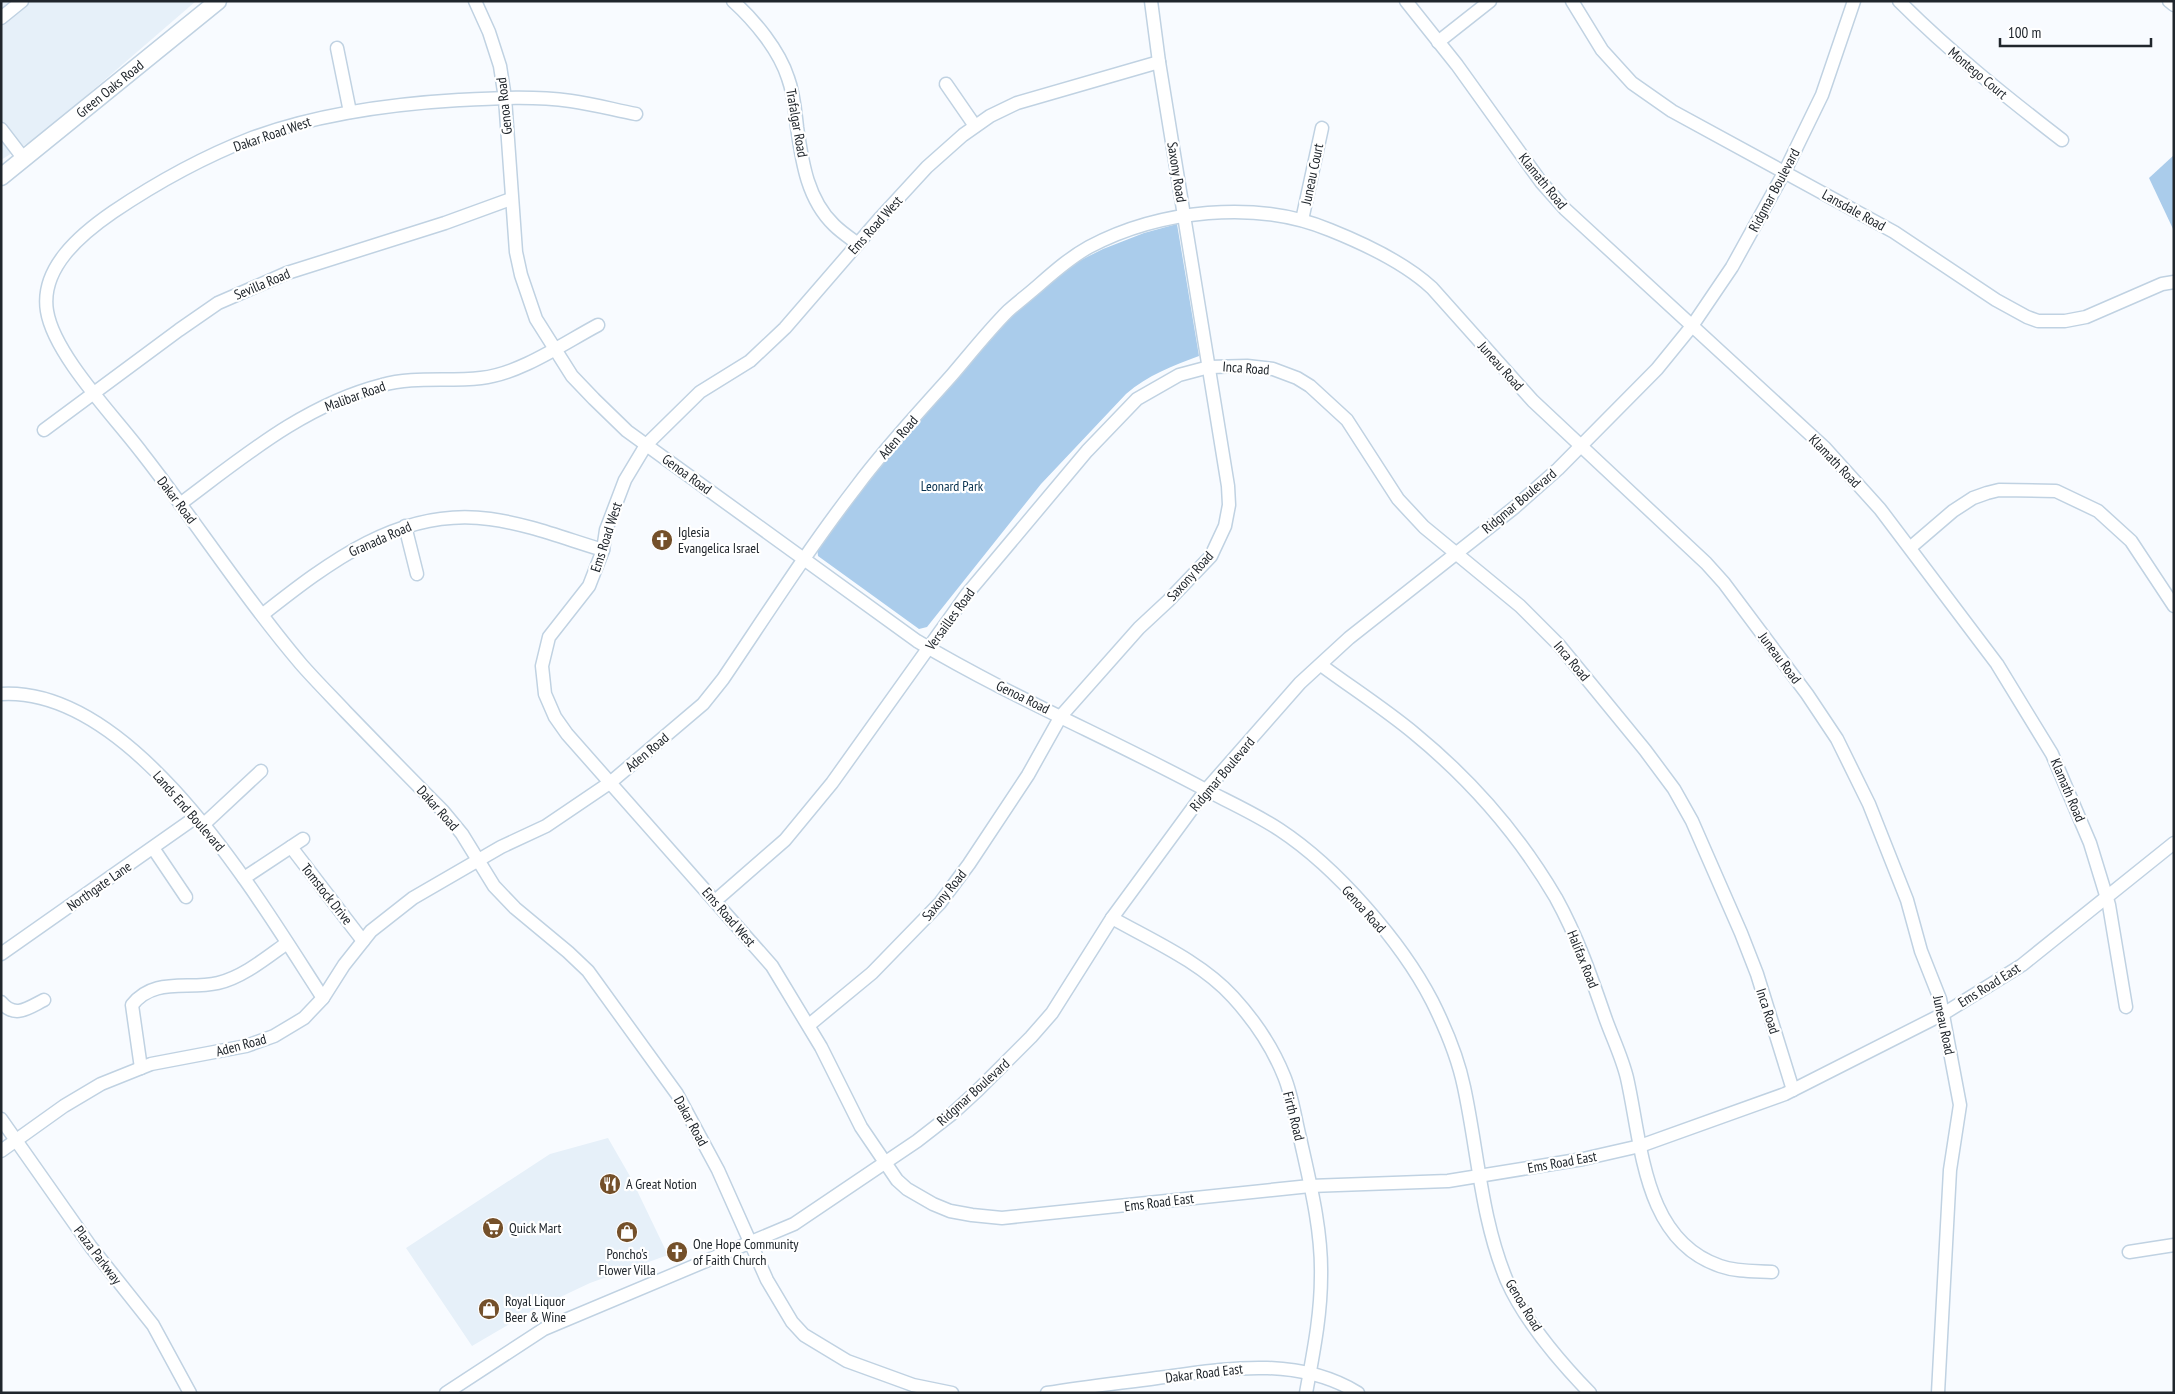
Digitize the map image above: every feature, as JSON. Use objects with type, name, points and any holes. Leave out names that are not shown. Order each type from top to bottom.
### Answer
[{"type":"main road","name":"Green Oaks Road","points":[[1,177],[218,1]]},
{"type":"street","points":[[1,18],[22,1]]},
{"type":"street","name":"Genoa Road","points":[[475,1],[489,32],[500,66],[505,98],[516,252],[521,275],[536,318],[572,376],[627,431],[928,648],[954,664],[1062,716],[1279,829],[1306,850],[1377,919],[1432,1001],[1449,1042],[1464,1085],[1484,1204],[1498,1256],[1515,1297],[1551,1350],[1590,1393]]},
{"type":"street","name":"Trafalgar Road","points":[[733,1],[748,16],[780,59],[788,78],[793,96],[806,178],[813,195],[822,211],[834,225],[858,244]]},
{"type":"street","name":"Saxony Road","points":[[809,1025],[872,973],[940,904],[1028,775],[1062,716],[1139,628],[1200,569],[1217,546],[1225,526],[1229,505],[1228,486],[1159,62],[1151,1]]},
{"type":"street","name":"Klamath Road","points":[[1406,1],[1457,65],[1541,182],[1565,209],[1825,448],[1880,509],[1911,547],[1997,664],[2052,754],[2090,843],[2107,897],[2126,1007]]},
{"type":"street","points":[[1438,42],[1490,1]]},
{"type":"street","name":"Lansdale Road","points":[[1572,1],[1602,50],[1632,83],[1672,111],[1894,232],[1996,300],[2027,317],[2038,320],[2065,321],[2086,317],[2162,284],[2174,282]]},
{"type":"street","name":"Ridgmar Boulevard","points":[[446,1393],[544,1329],[794,1224],[808,1216],[885,1163],[953,1112],[1031,1037],[1052,1013],[1112,918],[1206,790],[1300,683],[1349,638],[1515,507],[1558,469],[1657,369],[1692,326],[1736,259],[1785,172],[1822,95],[1854,1]]},
{"type":"street","name":"Montego Court","points":[[1898,1],[1934,36],[1996,90],[2062,140]]},
{"type":"street","points":[[2170,1],[2174,5]]},
{"type":"street","points":[[337,48],[350,112]]},
{"type":"street","name":"Ems Road West","points":[[885,1163],[861,1127],[809,1025],[772,966],[567,734],[556,717],[546,694],[542,666],[549,637],[589,586],[603,550],[606,530],[625,480],[646,445],[700,392],[750,361],[786,328],[858,244],[928,167],[975,126],[990,116],[1018,103],[1159,62]]},
{"type":"street","points":[[946,84],[975,126]]},
{"type":"street","name":"Dakar Road West","points":[[94,393],[69,359],[52,329],[46,309],[53,273],[70,247],[94,225],[143,192],[202,161],[254,138],[350,112],[417,102],[505,98],[572,101],[636,114]]},
{"type":"street","name":"Juneau Court","points":[[1302,220],[1322,128]]},
{"type":"street","points":[[1,129],[24,159]]},
{"type":"street","name":"Sevilla Road","points":[[44,430],[218,303],[287,273],[445,223],[511,199]]},
{"type":"street","name":"Juneau Road","points":[[1185,217],[1249,211],[1302,220],[1342,235],[1420,277],[1534,401],[1706,563],[1724,583],[1807,694],[1837,739],[1869,804],[1907,900],[1921,951],[1940,999],[1960,1105],[1950,1170],[1938,1393]]},
{"type":"street","name":"Aden Road","points":[[1,1151],[64,1106],[101,1084],[141,1068],[246,1046],[274,1036],[304,1018],[322,998],[344,965],[371,931],[413,898],[501,847],[546,826],[611,782],[703,704],[723,679],[804,559],[858,484],[1008,311],[1062,264],[1088,248],[1123,231],[1185,217]]},
{"type":"street","name":"Malibar Road","points":[[180,504],[283,429],[305,415],[352,394],[395,382],[481,378],[522,366],[598,325]]},
{"type":"street","name":"Inca Road","points":[[1209,367],[1246,366],[1273,369],[1297,378],[1310,386],[1347,420],[1398,499],[1424,527],[1520,606],[1559,645],[1645,750],[1674,789],[1692,821],[1741,933],[1757,974],[1793,1090]]},
{"type":"street","name":"Versailles Road","points":[[714,901],[785,840],[832,783],[967,594],[1087,450],[1137,399],[1180,375],[1209,367]]},
{"type":"street","name":"Dakar Road","points":[[94,393],[141,450],[301,665],[443,811],[462,834],[494,886],[515,908],[588,971],[677,1094],[713,1162],[750,1242]]},
{"type":"street","points":[[1911,547],[1953,511],[1974,498],[1999,490],[2056,491],[2098,511],[2131,541],[2174,606]]},
{"type":"street","name":"Granada Road","points":[[262,615],[336,560],[378,537],[405,526],[441,518],[489,519],[532,529],[603,550]]},
{"type":"street","points":[[405,526],[417,574]]},
{"type":"street","name":"Halifax Road","points":[[1321,665],[1414,733],[1483,797],[1525,851],[1556,898],[1580,945],[1626,1076],[1647,1180],[1655,1202],[1674,1232],[1687,1246],[1704,1259],[1721,1266],[1739,1271],[1772,1272]]},
{"type":"street","name":"Lands End Boulevard","points":[[1,694],[31,696],[72,708],[120,738],[146,762],[199,821],[244,878],[322,998]]},
{"type":"street","name":"Northgate Lane","points":[[1,954],[153,848],[199,821],[261,771]]},
{"type":"street","points":[[244,878],[303,839]]},
{"type":"street","name":"Ems Road East","points":[[885,1163],[897,1180],[907,1189],[933,1204],[950,1211],[972,1216],[1002,1218],[1310,1186],[1448,1181],[1583,1159],[1640,1146],[1793,1090],[1943,1014],[2022,964],[2174,843]]},
{"type":"street","name":"Tomstock Drive","points":[[291,847],[363,941]]},
{"type":"street","points":[[153,848],[186,897]]},
{"type":"street","name":"Firth Road","points":[[1112,918],[1211,977],[1232,996],[1265,1038],[1284,1076],[1320,1235],[1321,1276],[1318,1326],[1306,1393]]},
{"type":"street","points":[[141,1068],[132,1004],[140,994],[155,988],[201,985],[232,979],[287,943]]},
{"type":"street","points":[[1,1002],[9,1010],[16,1012],[44,1000]]},
{"type":"street","name":"Plaza Parkway","points":[[1,1119],[91,1247],[153,1325],[190,1393]]},
{"type":"street","points":[[750,1242],[767,1280],[792,1322],[804,1335],[847,1361],[873,1372],[913,1386],[952,1393]]},
{"type":"street","points":[[2129,1252],[2174,1244]]},
{"type":"street","name":"Dakar Road East","points":[[1047,1393],[1260,1366],[1310,1373],[1350,1388],[1358,1393]]},
{"type":"shaded area","points":[[1,1],[196,1],[42,134],[1,160]]},
{"type":"shaded area","points":[[608,1138],[631,1178],[668,1255],[590,1283],[535,1309],[472,1346],[406,1248],[550,1154]]},
{"type":"green space","points":[[2174,155],[2174,231],[2149,178]]},
{"type":"green space","name":"Leonard Park","points":[[1177,224],[1199,356],[1152,376],[1126,394],[1041,484],[927,627],[919,629],[818,556],[817,548],[901,440],[1012,315],[1067,267],[1103,249],[1144,233]]},
{"type":"place","name":"Iglesia Evangelica Israel","points":[[662,540]]},
{"type":"place","name":"A Great Notion","points":[[610,1184]]},
{"type":"place","name":"Quick Mart","points":[[493,1228]]},
{"type":"place","name":"Poncho's Flower Villa","points":[[627,1232]]},
{"type":"place","name":"One Hope Community of Faith Church","points":[[677,1252]]},
{"type":"place","name":"Royal Liquor Beer & Wine","points":[[489,1309]]}]
